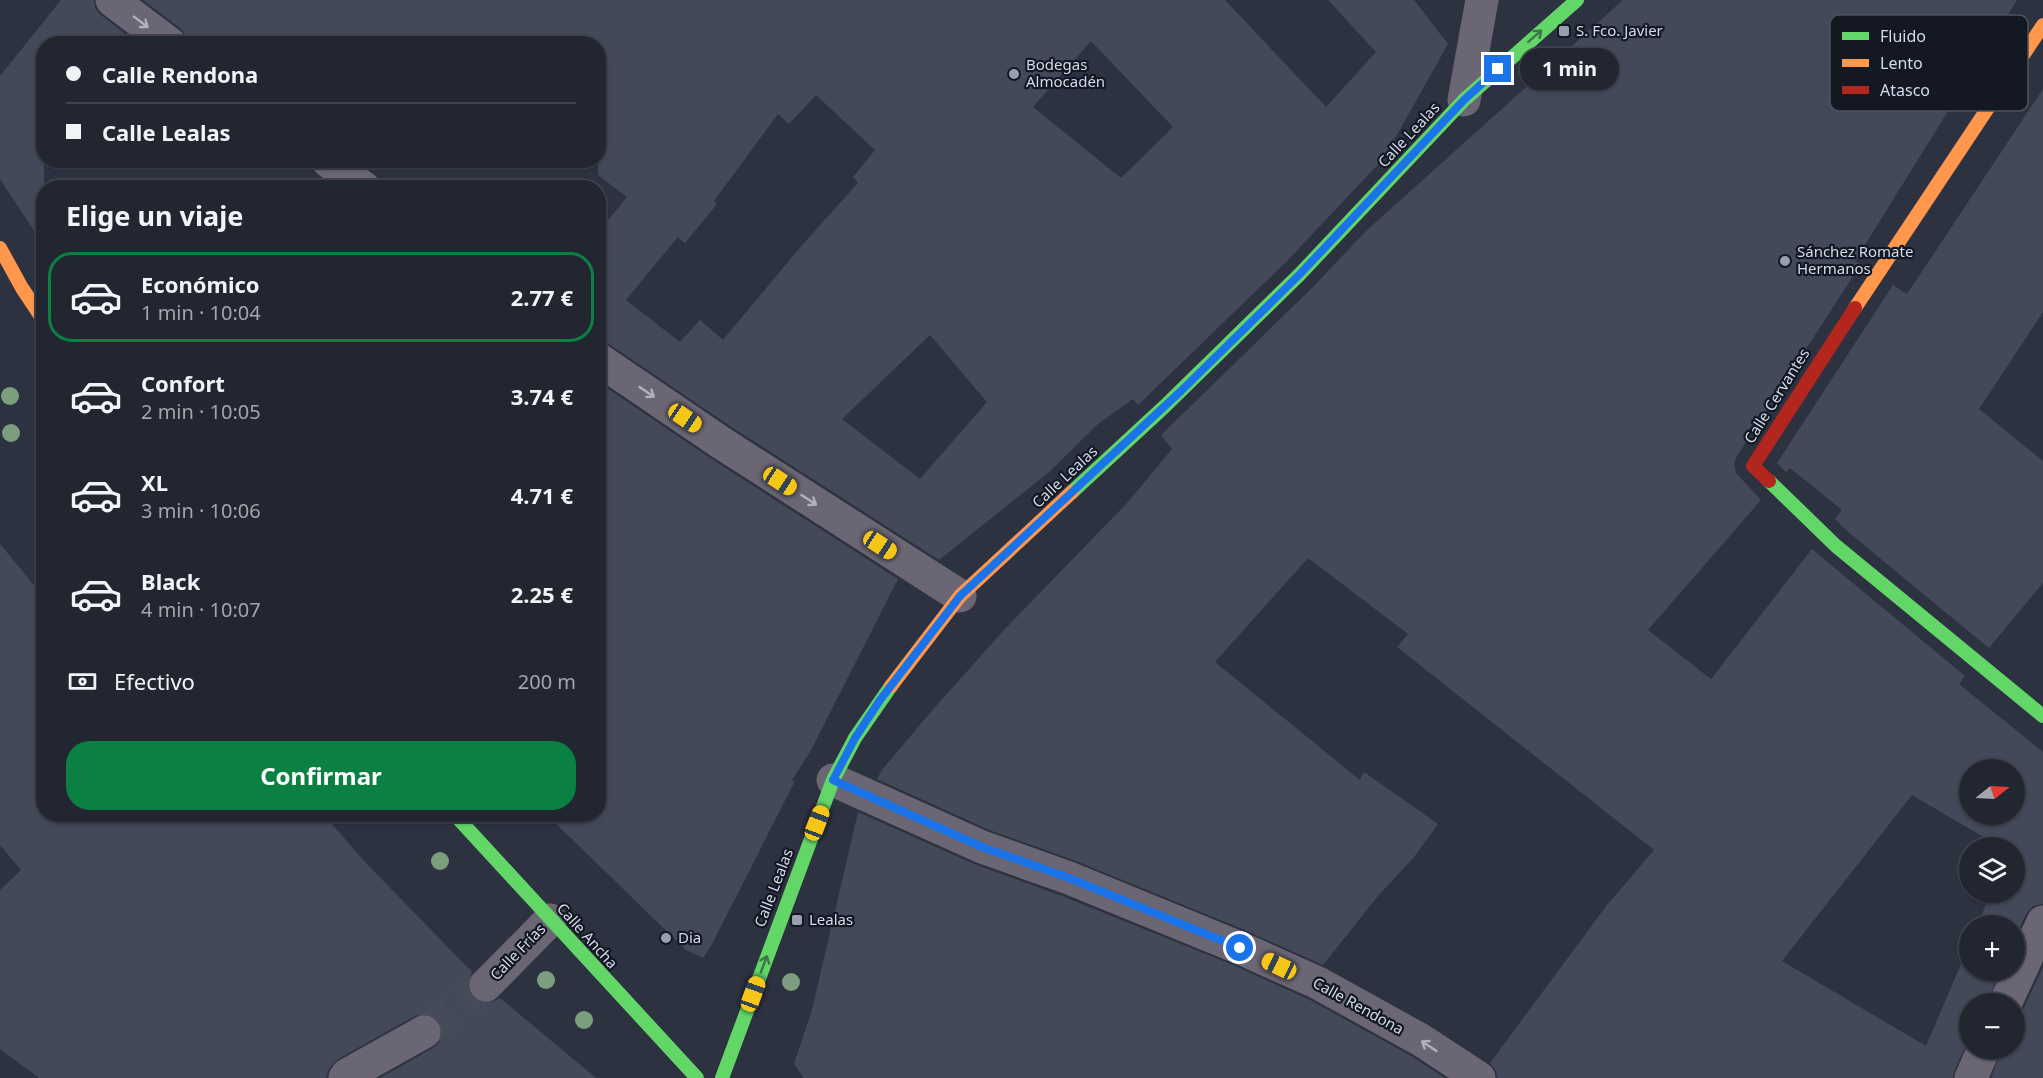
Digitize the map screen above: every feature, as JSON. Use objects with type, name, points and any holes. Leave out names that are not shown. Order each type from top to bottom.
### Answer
[{"type":"street","points":[[112,0],[159,36]]},
{"type":"street","points":[[1464,100],[1482,0]]},
{"type":"street","name":"Calle Lealas","points":[[722,1078],[833,780],[855,738],[880,700],[960,596],[1164,407],[1300,274],[1464,100],[1577,0]]},
{"type":"street","name":"Calle Cervantes","points":[[2028,48],[2043,25]]},
{"type":"street","name":"Calle Cervantes","points":[[1986,111],[1831,341],[1753,466],[1836,546],[2043,716]]},
{"type":"street","points":[[338,168],[353,180]]},
{"type":"street","points":[[0,248],[36,309]]},
{"type":"street","points":[[606,364],[720,442],[960,596]]},
{"type":"street","name":"Calle Rendona","points":[[833,780],[982,847],[1069,878],[1240,948],[1318,983],[1421,1040],[1479,1078]]},
{"type":"street","name":"Calle Ancha","points":[[461,822],[697,1078]]},
{"type":"street","name":"Calle Frías","points":[[486,985],[550,920]]},
{"type":"street","points":[[2010,993],[2043,922]]},
{"type":"street","points":[[345,1078],[347,1074],[424,1032]]},
{"type":"street","points":[[1971,1078],[1979,1059]]},
{"type":"building","points":[[61,0],[94,0],[95,8],[101,15],[128,36],[36,36],[36,168],[44,168],[44,180],[36,180],[36,234],[0,179],[0,76]]},
{"type":"building","points":[[143,0],[1225,0],[1326,107],[1376,52],[1328,0],[1414,0],[1448,44],[1384,158],[1287,261],[1138,405],[1133,399],[1098,424],[1049,472],[939,560],[730,426],[606,343],[606,223],[627,197],[598,175],[598,168],[606,168],[606,36],[187,36]],"holes":[[[1091,41],[1173,127],[1121,178],[1033,107]],[[816,95],[875,150],[853,177],[858,183],[803,244],[723,340],[700,320],[680,342],[626,300],[678,237],[685,243],[717,204],[714,201],[778,114],[789,124]],[[930,335],[987,402],[920,479],[842,419]]]},
{"type":"building","points":[[1623,0],[2017,0],[2008,15],[1830,15],[1830,111],[1948,111],[1855,261],[1861,264],[1737,456],[1734,464],[1736,473],[1761,500],[1648,630],[1711,679],[1812,549],[1965,676],[1959,684],[2043,752],[2043,904],[2033,906],[2025,916],[1982,915],[1986,903],[2025,903],[2025,837],[1983,837],[1963,825],[2025,825],[2025,759],[1959,759],[1959,823],[1912,795],[1782,961],[1926,1046],[1959,969],[1959,981],[1996,981],[1991,993],[1959,993],[1960,1059],[1953,1078],[1498,1078],[1490,1063],[1607,905],[1654,850],[1397,647],[1408,634],[1308,558],[1215,662],[1360,780],[1364,772],[1438,824],[1414,857],[1378,896],[1323,965],[1247,931],[1076,861],[989,830],[877,779],[929,714],[1003,631],[1129,501],[1172,449],[1161,435],[1313,287],[1366,231]]},
{"type":"building","points":[[2043,89],[2043,312],[1979,409],[2043,461],[2043,583],[1989,648],[1848,532],[1835,519],[1842,510],[1790,468],[1786,472],[1777,463],[1893,285],[1907,294]]},
{"type":"building","points":[[606,387],[710,458],[898,579],[810,752],[792,780],[795,781],[712,944],[703,958],[686,950],[554,822],[606,822]]},
{"type":"building","points":[[0,544],[36,587],[36,822],[330,822],[364,861],[472,972],[468,981],[468,989],[473,999],[481,1003],[490,1003],[500,998],[596,1078],[380,1078],[440,1042],[443,1033],[441,1023],[434,1016],[425,1013],[415,1016],[338,1059],[329,1068],[326,1078],[39,1078],[0,1049],[0,890],[21,870],[0,845]]},
{"type":"building","points":[[858,812],[974,864],[1062,896],[1233,965],[1310,1000],[1411,1056],[1445,1078],[804,1078],[794,1064],[812,1010]]},
{"type":"building","points":[[2043,967],[2043,1078],[1991,1078],[1998,1059],[2025,1059],[2025,1006]]},
{"type":"tunnel","points":[[424,1032],[486,985]]},
{"type":"traffic: fast","points":[[1072,492],[1164,407],[1300,274],[1464,100],[1577,0]]},
{"type":"traffic: fast","points":[[1769,481],[1836,546],[2043,716]]},
{"type":"traffic: fast","points":[[722,1078],[833,780],[855,738],[891,686]]},
{"type":"traffic: fast","points":[[461,822],[697,1078]]},
{"type":"traffic: slow","points":[[2028,48],[2043,25]]},
{"type":"traffic: slow","points":[[1855,308],[1986,111]]},
{"type":"traffic: slow","points":[[0,248],[36,309]]},
{"type":"traffic: slow","points":[[891,686],[960,596],[1072,492]]},
{"type":"traffic: jam","points":[[1769,481],[1753,466],[1855,308]]},
{"type":"place","name":"S. Fco. Javier","points":[[1564,31]]},
{"type":"place","name":"Bodegas Almocadén","points":[[1014,74]]},
{"type":"place","name":"Sánchez Romate Hermanos","points":[[1785,261]]},
{"type":"place","name":"Lealas","points":[[797,920]]},
{"type":"place","name":"Dia","points":[[666,938]]},
{"type":"route","points":[[1240,948],[1069,878],[982,847],[833,780],[855,738],[880,700],[960,596],[1181,391],[1300,274],[1464,100],[1498,69]]}]
